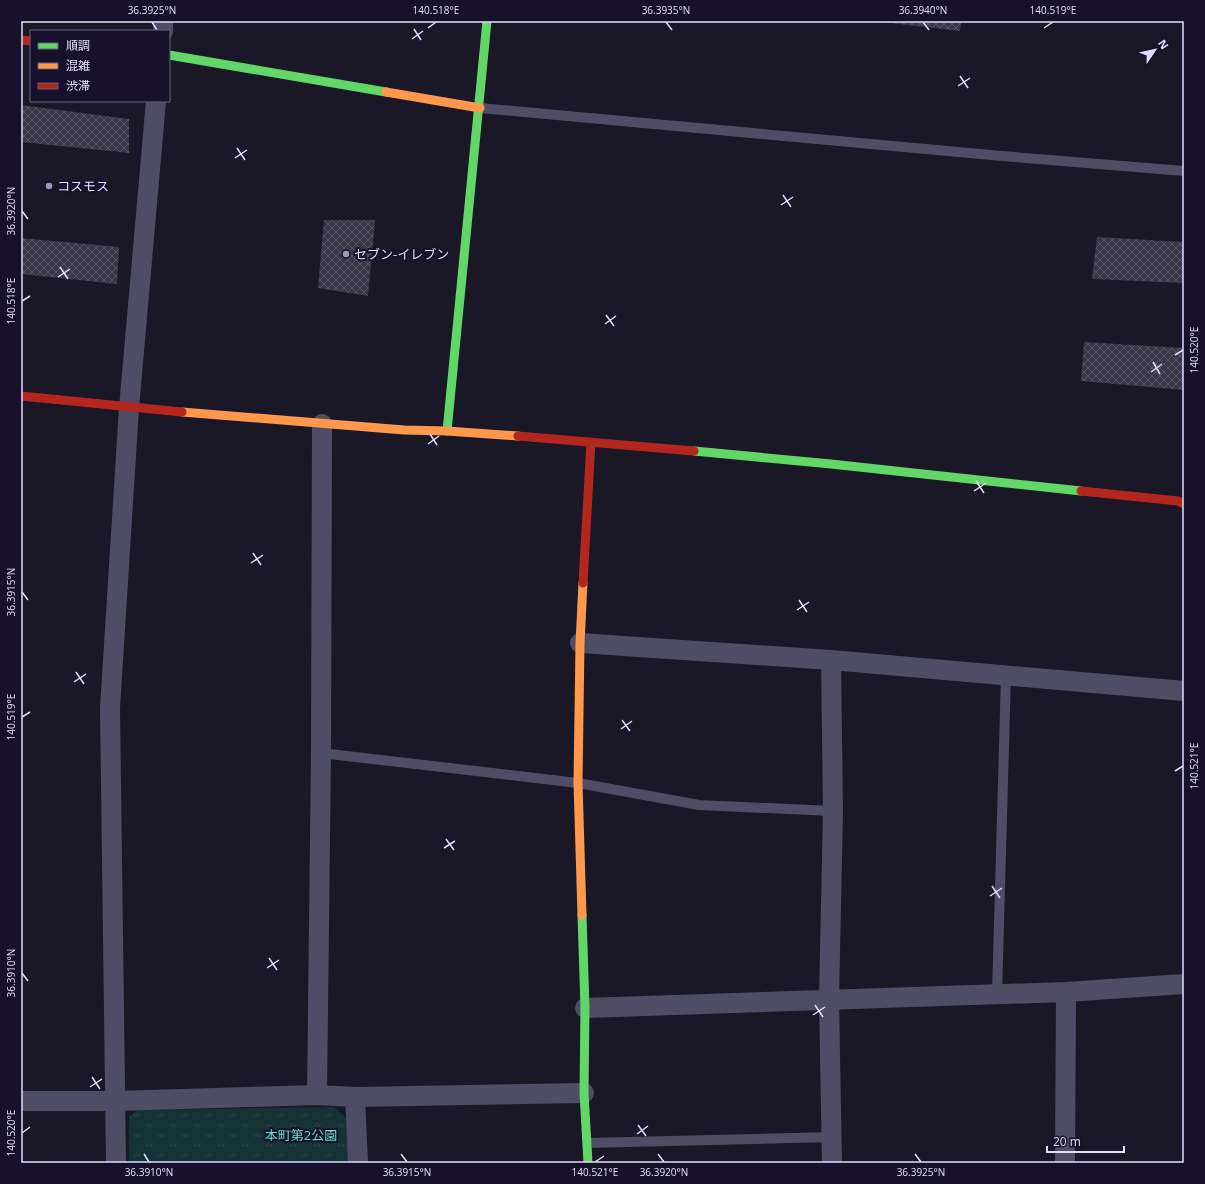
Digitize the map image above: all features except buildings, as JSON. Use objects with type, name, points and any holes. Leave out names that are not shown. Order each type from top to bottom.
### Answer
[{"type":"street","points":[[447,431],[488,21]]},
{"type":"street","points":[[170,55],[480,108]]},
{"type":"street","points":[[116,1163],[110,708],[129,408],[156,102]]},
{"type":"street","points":[[21,396],[129,408],[322,424],[404,430],[447,431],[591,442],[831,464],[1170,500],[1178,501],[1184,504]]},
{"type":"street","points":[[317,1095],[321,753],[322,424]]},
{"type":"street","points":[[588,1163],[584,1093],[585,1008],[578,783],[580,643],[591,442]]},
{"type":"street","points":[[580,643],[831,660],[1184,691]]},
{"type":"street","points":[[831,660],[833,810],[829,1000],[832,1163]]},
{"type":"street","points":[[585,1008],[1066,992],[1184,984]]},
{"type":"street","points":[[1065,1163],[1066,992]]},
{"type":"street","points":[[21,1101],[317,1095],[355,1096],[584,1093]]},
{"type":"street","points":[[355,1096],[358,1163]]},
{"type":"lane","points":[[480,108],[994,156],[1184,171]]},
{"type":"lane","points":[[997,994],[1006,675]]},
{"type":"lane","points":[[321,753],[578,783],[699,805],[833,810]]},
{"type":"lane","points":[[588,1143],[832,1137]]},
{"type":"green space","name":"本町第2公園","points":[[334,1107],[351,1123],[351,1163],[129,1163],[129,1117],[137,1110]]},
{"type":"traffic: fast","points":[[447,431],[487,21]]},
{"type":"traffic: fast","points":[[170,55],[386,92]]},
{"type":"traffic: fast","points":[[694,451],[1081,491]]},
{"type":"traffic: fast","points":[[582,915],[585,1008],[584,1093],[588,1163]]},
{"type":"traffic: slow","points":[[386,92],[480,108]]},
{"type":"traffic: slow","points":[[182,412],[404,430],[447,431],[518,436]]},
{"type":"traffic: slow","points":[[582,915],[578,783],[580,643],[583,583]]},
{"type":"traffic: jam","points":[[21,40],[30,41]]},
{"type":"traffic: jam","points":[[21,396],[182,412]]},
{"type":"traffic: jam","points":[[518,436],[694,451]]},
{"type":"traffic: jam","points":[[583,583],[591,442]]},
{"type":"traffic: jam","points":[[1081,491],[1178,501],[1184,504]]},
{"type":"place","name":"コスモス","points":[[49,186]]},
{"type":"place","name":"セブン-イレブン","points":[[346,254]]}]
